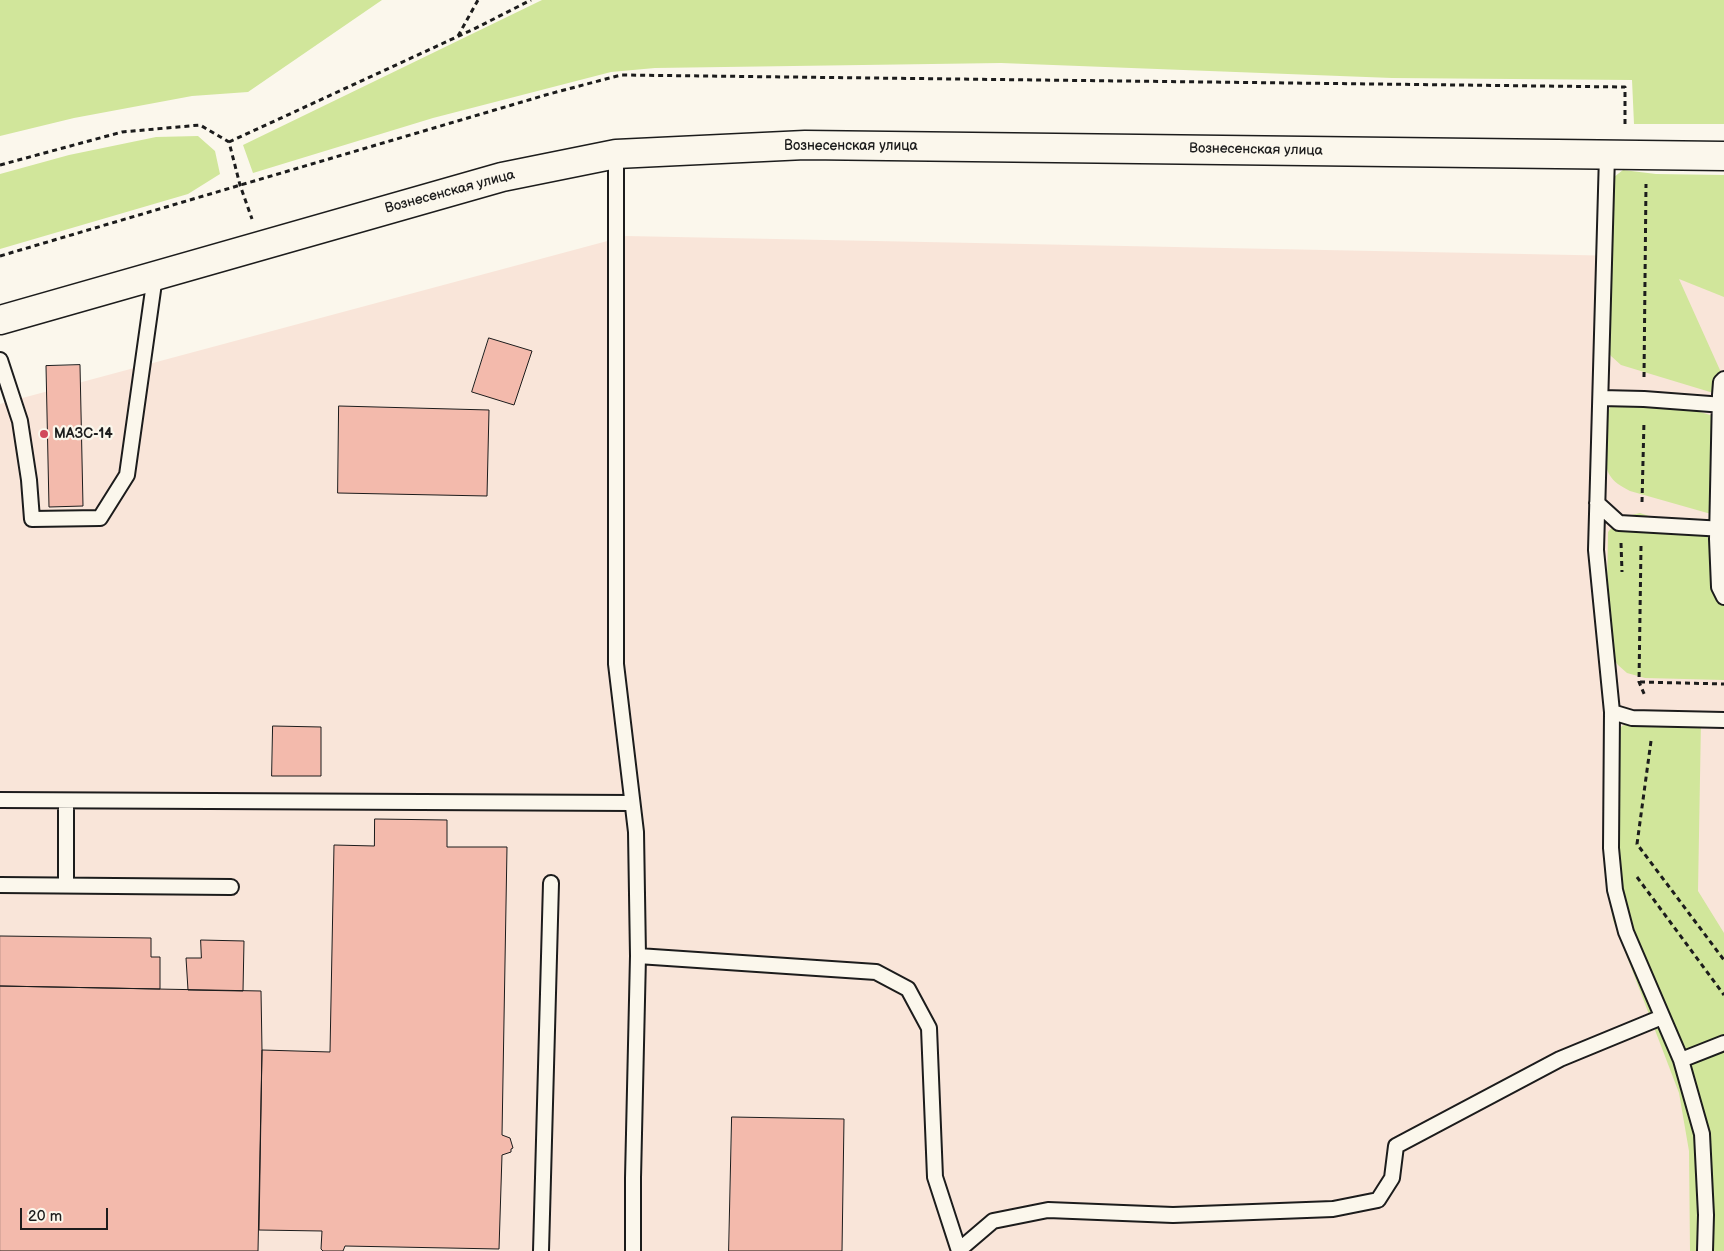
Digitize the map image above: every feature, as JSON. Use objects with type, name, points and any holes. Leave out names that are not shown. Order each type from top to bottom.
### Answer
[{"type":"main road","name":"Вознесенская улица","points":[[0,320],[502,177],[616,154],[805,145],[1724,156]]},
{"type":"lane","points":[[616,154],[616,664],[636,832],[638,956],[633,1251]]},
{"type":"lane","points":[[1607,155],[1596,550],[1612,712],[1611,848],[1615,890],[1626,932],[1681,1060],[1702,1134],[1706,1215],[1705,1251]]},
{"type":"lane","points":[[0,360],[20,420],[29,480],[32,519],[100,518],[127,475],[155,276]]},
{"type":"lane","points":[[1724,379],[1721,382],[1719,587],[1724,597]]},
{"type":"lane","points":[[1601,398],[1722,405]]},
{"type":"lane","points":[[1597,503],[1619,523],[1721,529]]},
{"type":"lane","points":[[1612,712],[1632,718],[1724,720]]},
{"type":"lane","points":[[0,800],[632,803]]},
{"type":"lane","points":[[66,801],[66,885]]},
{"type":"lane","points":[[541,1251],[551,882]]},
{"type":"lane","points":[[0,885],[231,886]]},
{"type":"lane","points":[[638,956],[876,972],[908,989],[929,1028],[935,1177],[959,1250],[993,1221],[1048,1210],[1182,1214],[1333,1209],[1378,1200],[1392,1178],[1396,1146],[1560,1059],[1662,1017]]},
{"type":"lane","points":[[1681,1060],[1724,1043]]},
{"type":"path","points":[[458,36],[478,0]]},
{"type":"path","points":[[228,142],[458,36],[531,0]]},
{"type":"path","points":[[0,165],[122,132],[200,125],[228,142],[240,185],[262,245]]},
{"type":"path","points":[[1646,155],[1639,682],[1654,719],[1637,844],[1724,960]]},
{"type":"path","points":[[1619,523],[1623,582]]},
{"type":"path","points":[[1639,682],[1724,684]]},
{"type":"path","points":[[1633,871],[1724,995]]},
{"type":"shaded area","points":[[626,236],[1724,258],[1724,1251],[0,1251],[0,404]]},
{"type":"green space","points":[[0,0],[382,0],[248,92],[192,96],[74,118],[0,136]]},
{"type":"green space","points":[[542,0],[1724,0],[1724,124],[1634,124],[1632,80],[1392,78],[1001,63],[655,68],[611,72],[433,118],[253,173],[243,145]]},
{"type":"green space","points":[[198,136],[215,151],[220,174],[188,194],[0,249],[0,174],[69,155],[156,137]]},
{"type":"green space","points":[[1623,170],[1656,174],[1724,175],[1724,297],[1679,279],[1724,379],[1720,395],[1621,365],[1611,356],[1604,343],[1608,193],[1614,177]]},
{"type":"green space","points":[[1634,392],[1720,418],[1718,516],[1630,491],[1613,480],[1609,474],[1605,459],[1606,419],[1611,406]]},
{"type":"green space","points":[[1640,513],[1717,539],[1724,596],[1724,680],[1645,678],[1627,673],[1618,665],[1606,648],[1608,532],[1620,518]]},
{"type":"green space","points":[[1637,718],[1701,721],[1698,891],[1724,933],[1724,1251],[1690,1251],[1689,1151],[1679,1093],[1613,920],[1604,868],[1603,757],[1611,738],[1622,726]]},
{"type":"building","points":[[489,338],[532,351],[514,405],[472,392]]},
{"type":"building","points":[[80,365],[83,506],[49,507],[46,366]]},
{"type":"building","points":[[339,406],[489,410],[487,496],[338,493]]},
{"type":"building","points":[[273,726],[321,727],[321,776],[272,776]]},
{"type":"building","points":[[375,819],[447,820],[447,847],[507,847],[502,1135],[510,1138],[513,1148],[511,1152],[502,1155],[499,1249],[345,1246],[343,1251],[323,1251],[321,1249],[322,1231],[259,1230],[262,1050],[330,1052],[334,845],[374,846]]},
{"type":"building","points":[[0,936],[151,938],[151,957],[160,957],[160,989],[0,986]]},
{"type":"building","points":[[201,940],[244,941],[243,991],[188,990],[186,958],[201,958]]},
{"type":"building","points":[[0,986],[261,991],[262,1050],[258,1251],[0,1251]]},
{"type":"building","points":[[732,1117],[844,1119],[842,1251],[729,1251]]},
{"type":"place","name":"МАЗС-14","points":[[44,434]]}]
